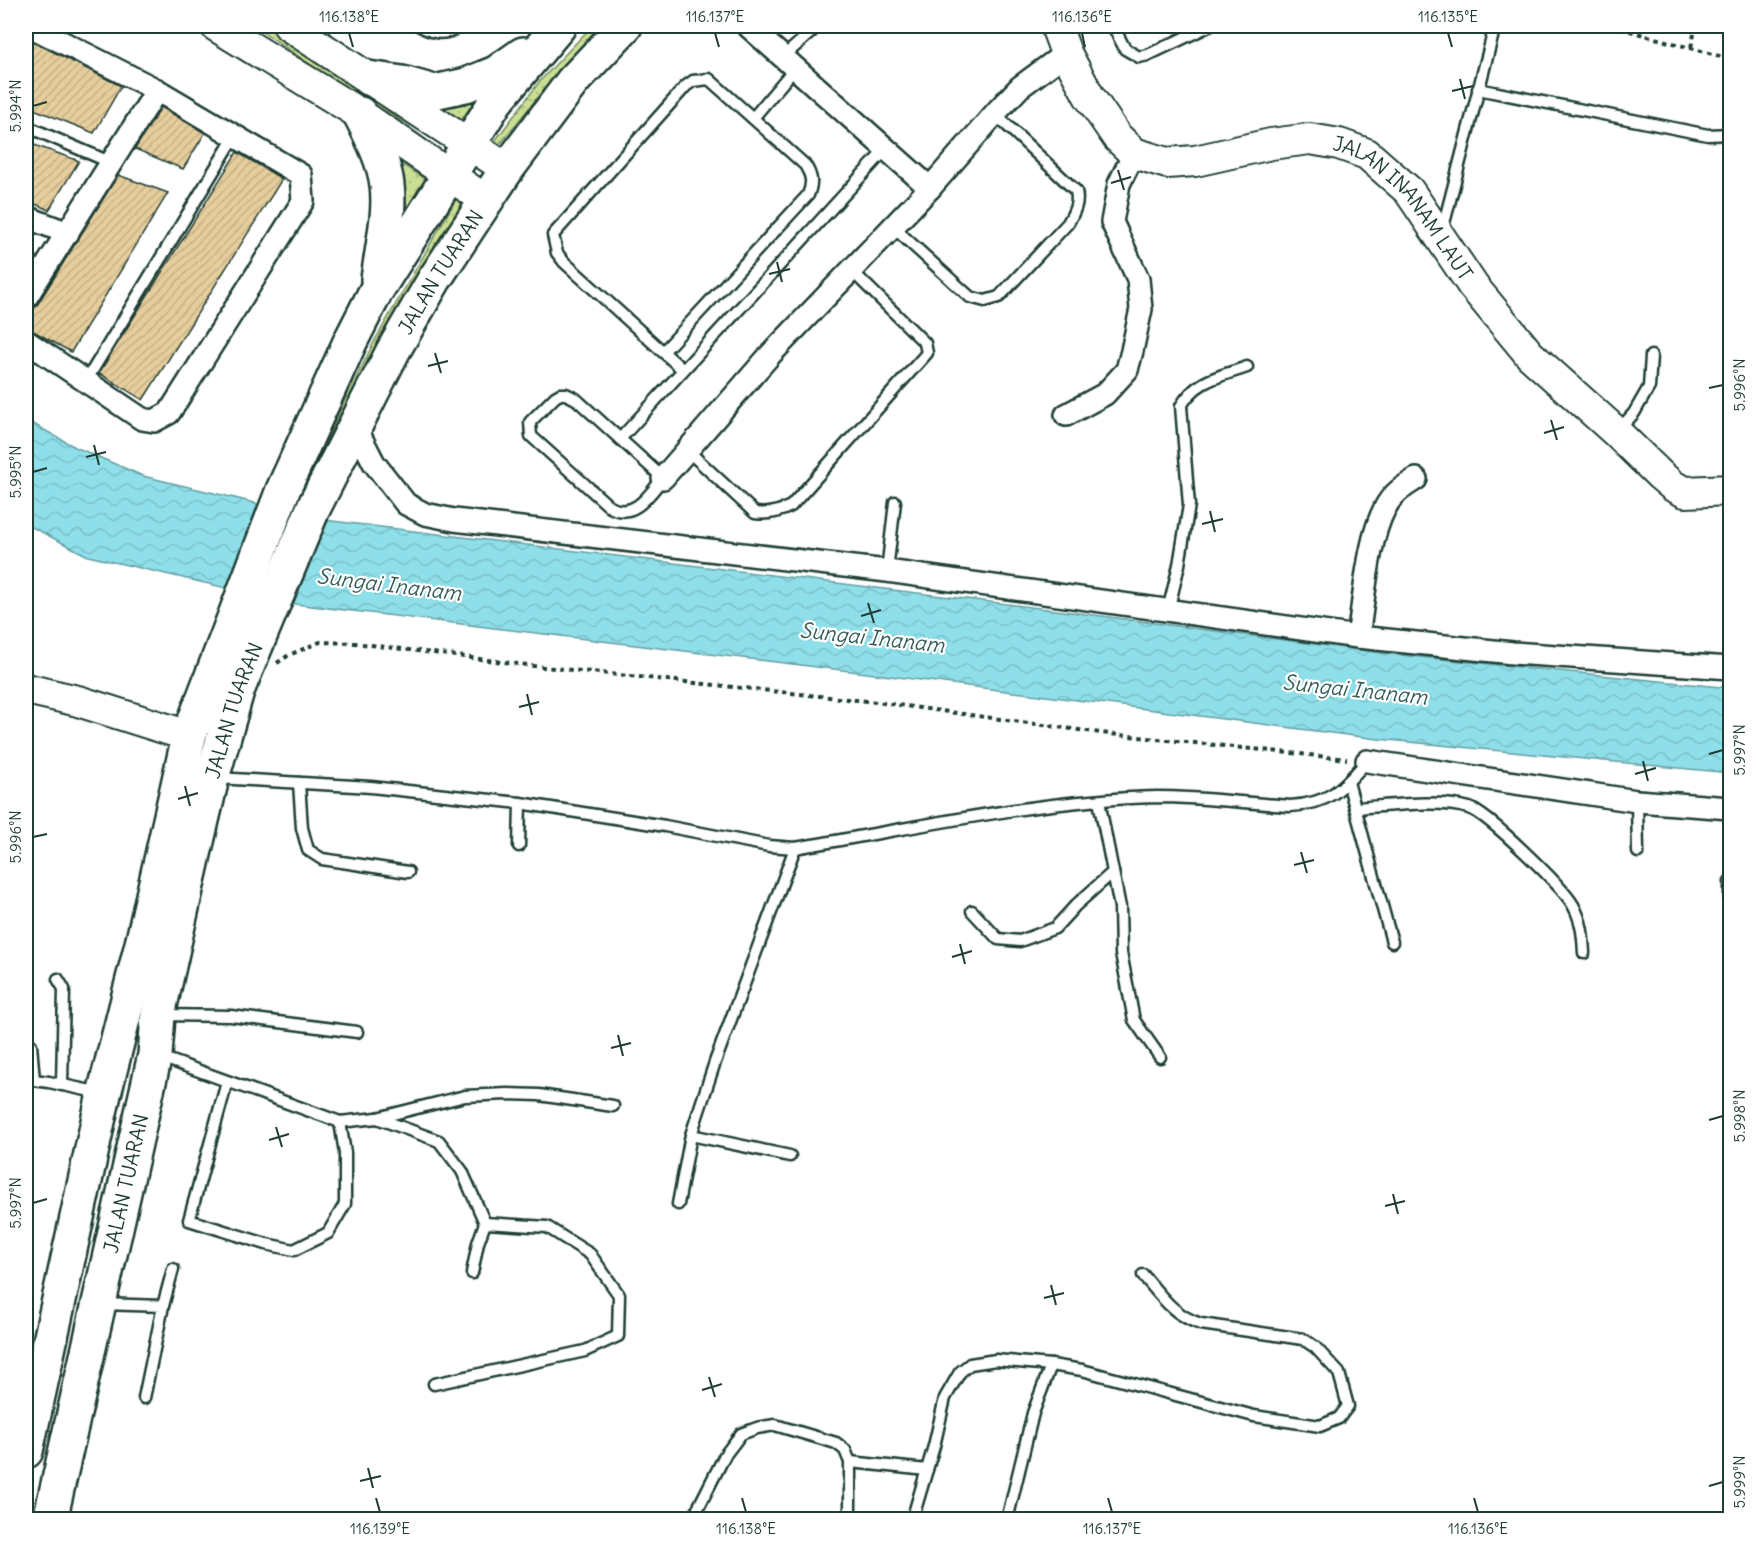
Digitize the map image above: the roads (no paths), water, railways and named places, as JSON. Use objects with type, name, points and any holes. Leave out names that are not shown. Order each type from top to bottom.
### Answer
[{"type":"main road","name":"JALAN TUARAN","points":[[26,1451],[104,1094],[189,736],[251,617],[313,509],[393,351],[434,280],[507,169],[573,81],[625,28]]},
{"type":"main road","points":[[368,78],[402,83],[434,92],[466,85],[496,73],[555,30]]},
{"type":"main road","name":"JALAN TUARAN","points":[[50,1520],[154,1055],[158,1015],[212,778],[237,691],[251,617],[283,490],[345,352],[376,291],[496,101],[555,30]]},
{"type":"main road","points":[[360,114],[385,172],[388,201],[376,291]]},
{"type":"main road","points":[[39,1387],[61,1359],[73,1313],[98,1304]]},
{"type":"street","points":[[26,340],[142,419],[154,421],[169,413],[303,201],[301,175],[157,90],[30,26]]},
{"type":"street","points":[[216,26],[360,114],[487,201]]},
{"type":"street","points":[[289,26],[507,169]]},
{"type":"street","points":[[748,26],[930,188]]},
{"type":"street","points":[[663,478],[770,355],[930,188],[1061,39]]},
{"type":"street","name":"JALAN INANAM LAUT","points":[[1061,39],[1102,116],[1134,153],[1167,163],[1195,161],[1271,144],[1310,139],[1339,144],[1367,154],[1409,191],[1473,286],[1530,355],[1673,486],[1685,492],[1696,493],[1731,490]]},
{"type":"street","points":[[26,298],[157,90]]},
{"type":"street","points":[[1066,415],[1105,394],[1127,370],[1132,351],[1141,309],[1138,279],[1112,222],[1119,184],[1134,153]]},
{"type":"street","points":[[26,217],[68,233]]},
{"type":"street","points":[[355,426],[374,462],[406,504],[425,514],[454,520],[887,571],[1358,637],[1513,653],[1731,668]]},
{"type":"street","points":[[1358,637],[1374,535],[1385,507],[1398,490],[1416,479]]},
{"type":"street","points":[[26,689],[78,701],[189,736]]},
{"type":"street","points":[[1367,761],[1637,801],[1731,808]]},
{"type":"lane","points":[[420,26],[438,34],[455,30],[460,26]]},
{"type":"lane","points":[[753,118],[789,62],[818,26]]},
{"type":"lane","points":[[1113,26],[1125,49],[1139,57],[1148,55],[1209,26]]},
{"type":"lane","points":[[1440,237],[1496,26]]},
{"type":"lane","points":[[663,352],[808,195],[812,180],[805,165],[709,79],[693,81],[553,235],[556,253],[564,262],[663,352],[683,370]]},
{"type":"lane","points":[[1478,89],[1708,135],[1731,134]]},
{"type":"lane","points":[[893,227],[970,297],[985,301],[999,297],[1068,223],[1075,211],[1078,199],[1076,192],[995,114]]},
{"type":"lane","points":[[26,126],[112,163]]},
{"type":"lane","points":[[86,381],[235,136]]},
{"type":"lane","points":[[620,439],[886,149]]},
{"type":"lane","points":[[687,450],[755,513],[779,512],[791,506],[927,353],[925,343],[851,270]]},
{"type":"lane","points":[[1616,432],[1634,413],[1649,387],[1651,356]]},
{"type":"lane","points":[[1168,611],[1179,565],[1189,505],[1180,406],[1188,394],[1200,384],[1247,367]]},
{"type":"lane","points":[[566,394],[576,399],[663,478],[639,505],[626,511],[616,510],[531,435],[530,422],[555,397],[566,394]]},
{"type":"lane","points":[[887,571],[895,502]]},
{"type":"lane","points":[[212,778],[371,787],[520,803],[665,826],[769,846],[795,848],[973,816],[1098,801],[1160,797],[1290,806],[1309,805],[1332,795],[1348,782],[1367,761]]},
{"type":"lane","points":[[1348,782],[1392,942]]},
{"type":"lane","points":[[299,783],[302,828],[308,850],[322,859],[408,872]]},
{"type":"lane","points":[[1098,801],[1120,907],[1121,953],[1134,1020],[1160,1057]]},
{"type":"lane","points":[[1637,801],[1638,852]]},
{"type":"lane","points":[[519,846],[520,803]]},
{"type":"lane","points":[[1356,808],[1429,803],[1471,809],[1501,831],[1543,870],[1572,903],[1582,924],[1584,953]]},
{"type":"lane","points":[[678,1204],[691,1135],[715,1062],[795,848]]},
{"type":"lane","points":[[972,911],[998,939],[1020,941],[1055,928],[1076,905],[1113,872]]},
{"type":"lane","points":[[1731,881],[1731,922]]},
{"type":"lane","points":[[58,979],[64,988],[62,1085]]},
{"type":"lane","points":[[158,1015],[231,1016],[357,1032]]},
{"type":"lane","points":[[26,1042],[31,1045],[30,1079],[104,1094]]},
{"type":"lane","points":[[154,1055],[227,1082],[263,1092],[340,1122],[378,1118],[465,1096],[539,1095],[613,1106]]},
{"type":"lane","points":[[227,1082],[189,1220],[266,1244],[294,1250],[328,1233],[345,1204],[345,1153],[340,1122]]},
{"type":"lane","points":[[378,1118],[438,1140],[462,1171],[485,1223],[472,1273]]},
{"type":"lane","points":[[691,1135],[790,1156]]},
{"type":"lane","points":[[434,1384],[585,1351],[618,1336],[620,1295],[590,1254],[547,1227],[485,1223]]},
{"type":"lane","points":[[144,1398],[173,1269]]},
{"type":"lane","points":[[912,1520],[945,1398],[960,1372],[970,1364],[996,1360],[1082,1370],[1254,1416],[1320,1426],[1339,1418],[1348,1406],[1339,1373],[1315,1347],[1303,1339],[1187,1320],[1174,1310],[1143,1275]]},
{"type":"lane","points":[[98,1304],[163,1306]]},
{"type":"lane","points":[[1007,1520],[1033,1413],[1051,1365]]},
{"type":"lane","points":[[692,1520],[725,1455],[741,1434],[775,1425],[836,1443],[845,1450],[850,1462],[850,1520]]},
{"type":"lane","points":[[850,1462],[927,1470]]},
{"type":"water","name":"Sungai Inanam","points":[[26,420],[75,447],[143,476],[308,518],[1071,612],[1390,654],[1730,688],[1730,773],[1378,739],[875,674],[295,604],[88,556],[26,524]]}]
